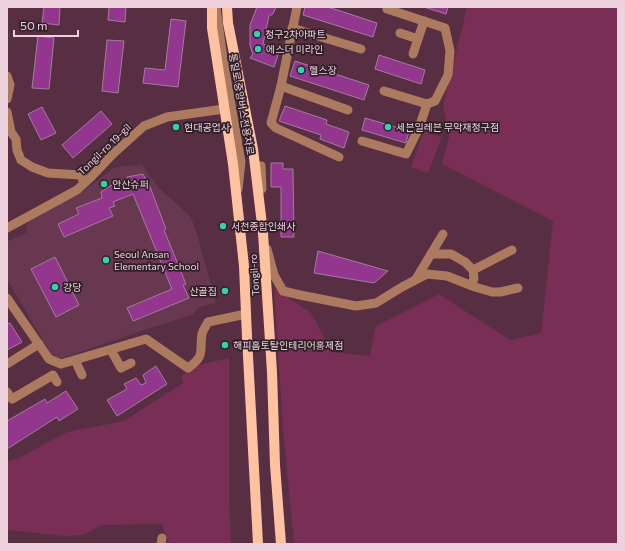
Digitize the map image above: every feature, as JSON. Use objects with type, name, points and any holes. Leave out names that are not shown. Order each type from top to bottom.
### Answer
[{"type":"main road","name":"Tongil-ro","points":[[212,7],[212,28],[233,164],[244,266],[258,544]]},
{"type":"main road","name":"Tongil-ro","points":[[226,7],[252,149],[263,234],[272,372],[275,465],[281,544]]},
{"type":"street","name":"통일로 중앙버스전용차로","points":[[216,7],[223,59],[241,162],[237,205]]},
{"type":"street","points":[[297,7],[281,86],[271,123],[276,128],[339,157]]},
{"type":"street","points":[[384,91],[427,104],[435,101],[448,75],[450,51],[445,28],[387,9],[387,7]]},
{"type":"street","points":[[413,54],[424,21]]},
{"type":"street","points":[[292,28],[361,49]]},
{"type":"street","points":[[400,32],[418,39]]},
{"type":"street","points":[[7,76],[10,85],[7,99]]},
{"type":"street","points":[[281,86],[348,110]]},
{"type":"street","points":[[362,141],[406,154],[419,128],[427,104]]},
{"type":"street","name":"Tongil-ro 19-gil","points":[[7,228],[77,190],[144,126],[167,117],[224,109]]},
{"type":"street","points":[[7,112],[12,132],[16,139],[20,160],[32,168],[48,173],[81,175],[84,183]]},
{"type":"street","points":[[254,166],[261,166],[267,251],[274,275],[283,290],[300,295],[356,306],[376,303],[427,274],[447,276],[492,292],[500,292],[518,288]]},
{"type":"street","points":[[416,280],[443,234]]},
{"type":"street","points":[[473,270],[512,250]]},
{"type":"street","points":[[431,254],[451,254],[464,262],[473,270],[474,279],[471,285]]},
{"type":"street","points":[[7,298],[10,308],[39,344],[48,359],[62,364],[146,339],[188,368],[197,362],[202,353],[202,334],[208,322],[246,314]]},
{"type":"street","points":[[7,364],[39,344]]},
{"type":"street","points":[[111,350],[121,368],[131,364]]},
{"type":"street","points":[[76,360],[82,375]]},
{"type":"street","points":[[7,392],[12,399],[53,375],[57,382]]},
{"type":"shaded area","points":[[467,7],[618,7],[618,544],[294,544],[283,430],[274,288],[311,313],[332,352],[370,356],[375,327],[439,294],[510,340],[541,333],[553,221],[442,164],[449,137],[443,106]]},
{"type":"shaded area","points":[[424,131],[442,137],[428,173],[411,167]]},
{"type":"shaded area","name":"Seoul Ansan Elementary School","points":[[142,165],[158,187],[191,217],[216,303],[199,307],[192,315],[60,359],[52,355],[7,279],[7,240],[8,241],[26,233],[28,220],[32,217],[77,196],[114,168]]},
{"type":"shaded area","points":[[229,358],[229,498],[231,544],[169,544],[162,524],[102,525],[83,535],[65,536],[7,530],[7,461],[17,459],[67,432],[124,421],[183,383],[181,376],[199,365]]},
{"type":"building","points":[[44,7],[60,7],[59,25],[42,23]]},
{"type":"building","points":[[109,7],[126,7],[125,22],[108,20]]},
{"type":"building","name":"청구2차아파트","points":[[257,7],[276,7],[273,14],[269,16],[263,44],[269,46],[268,49],[279,52],[274,67],[250,58],[253,54],[250,46],[250,25]]},
{"type":"building","points":[[305,7],[328,7],[377,23],[373,37],[303,15]]},
{"type":"building","points":[[424,7],[448,7],[446,14]]},
{"type":"building","points":[[171,19],[186,21],[178,87],[143,83],[145,68],[165,70]]},
{"type":"building","points":[[38,36],[54,38],[49,89],[32,88]]},
{"type":"building","points":[[107,40],[124,41],[118,93],[102,91]]},
{"type":"building","points":[[379,55],[425,70],[421,84],[375,69]]},
{"type":"building","points":[[295,61],[369,85],[364,100],[290,76]]},
{"type":"building","points":[[285,106],[327,120],[326,124],[349,132],[344,148],[320,139],[321,135],[279,121]]},
{"type":"building","points":[[42,107],[56,133],[41,140],[28,114]]},
{"type":"building","points":[[101,111],[112,124],[73,158],[62,145]]},
{"type":"building","points":[[365,118],[409,131],[406,143],[362,130]]},
{"type":"building","points":[[271,163],[283,163],[283,169],[293,169],[294,237],[281,237],[281,187],[271,187]]},
{"type":"building","name":"Seoul Ansan Elementary School","points":[[143,174],[150,187],[166,229],[164,230],[186,284],[183,285],[189,298],[133,321],[127,308],[172,289],[133,194],[113,202],[115,206],[109,208],[113,216],[64,237],[58,224],[79,214],[76,208],[102,198],[101,192],[121,179],[127,191],[131,190],[127,177]]},
{"type":"building","points":[[318,251],[388,271],[374,283],[314,273]]},
{"type":"building","name":"강당","points":[[55,257],[79,305],[56,317],[31,269]]},
{"type":"building","points":[[10,323],[22,342],[7,350],[7,324]]},
{"type":"building","points":[[156,366],[167,384],[117,416],[107,400],[127,389],[124,384],[136,378],[141,385],[146,383],[143,375]]},
{"type":"building","points":[[66,391],[78,409],[59,421],[57,417],[7,449],[7,421],[45,399],[47,403]]},
{"type":"place","name":"청구2차아파트","points":[[257,34]]},
{"type":"place","name":"에스더 미라인","points":[[258,49]]},
{"type":"place","name":"헬스장","points":[[301,70]]},
{"type":"place","name":"현대공업사","points":[[176,127]]},
{"type":"place","name":"세븐일레븐 무악재청구점","points":[[388,127]]},
{"type":"place","name":"안산슈퍼","points":[[104,184]]},
{"type":"place","name":"서천종합인쇄사","points":[[223,226]]},
{"type":"place","name":"Seoul Ansan Elementary School","points":[[106,260]]},
{"type":"place","name":"강당","points":[[55,287]]},
{"type":"place","name":"산골집","points":[[225,291]]},
{"type":"place","name":"해피홈토탈인테리어홍제점","points":[[225,345]]}]
